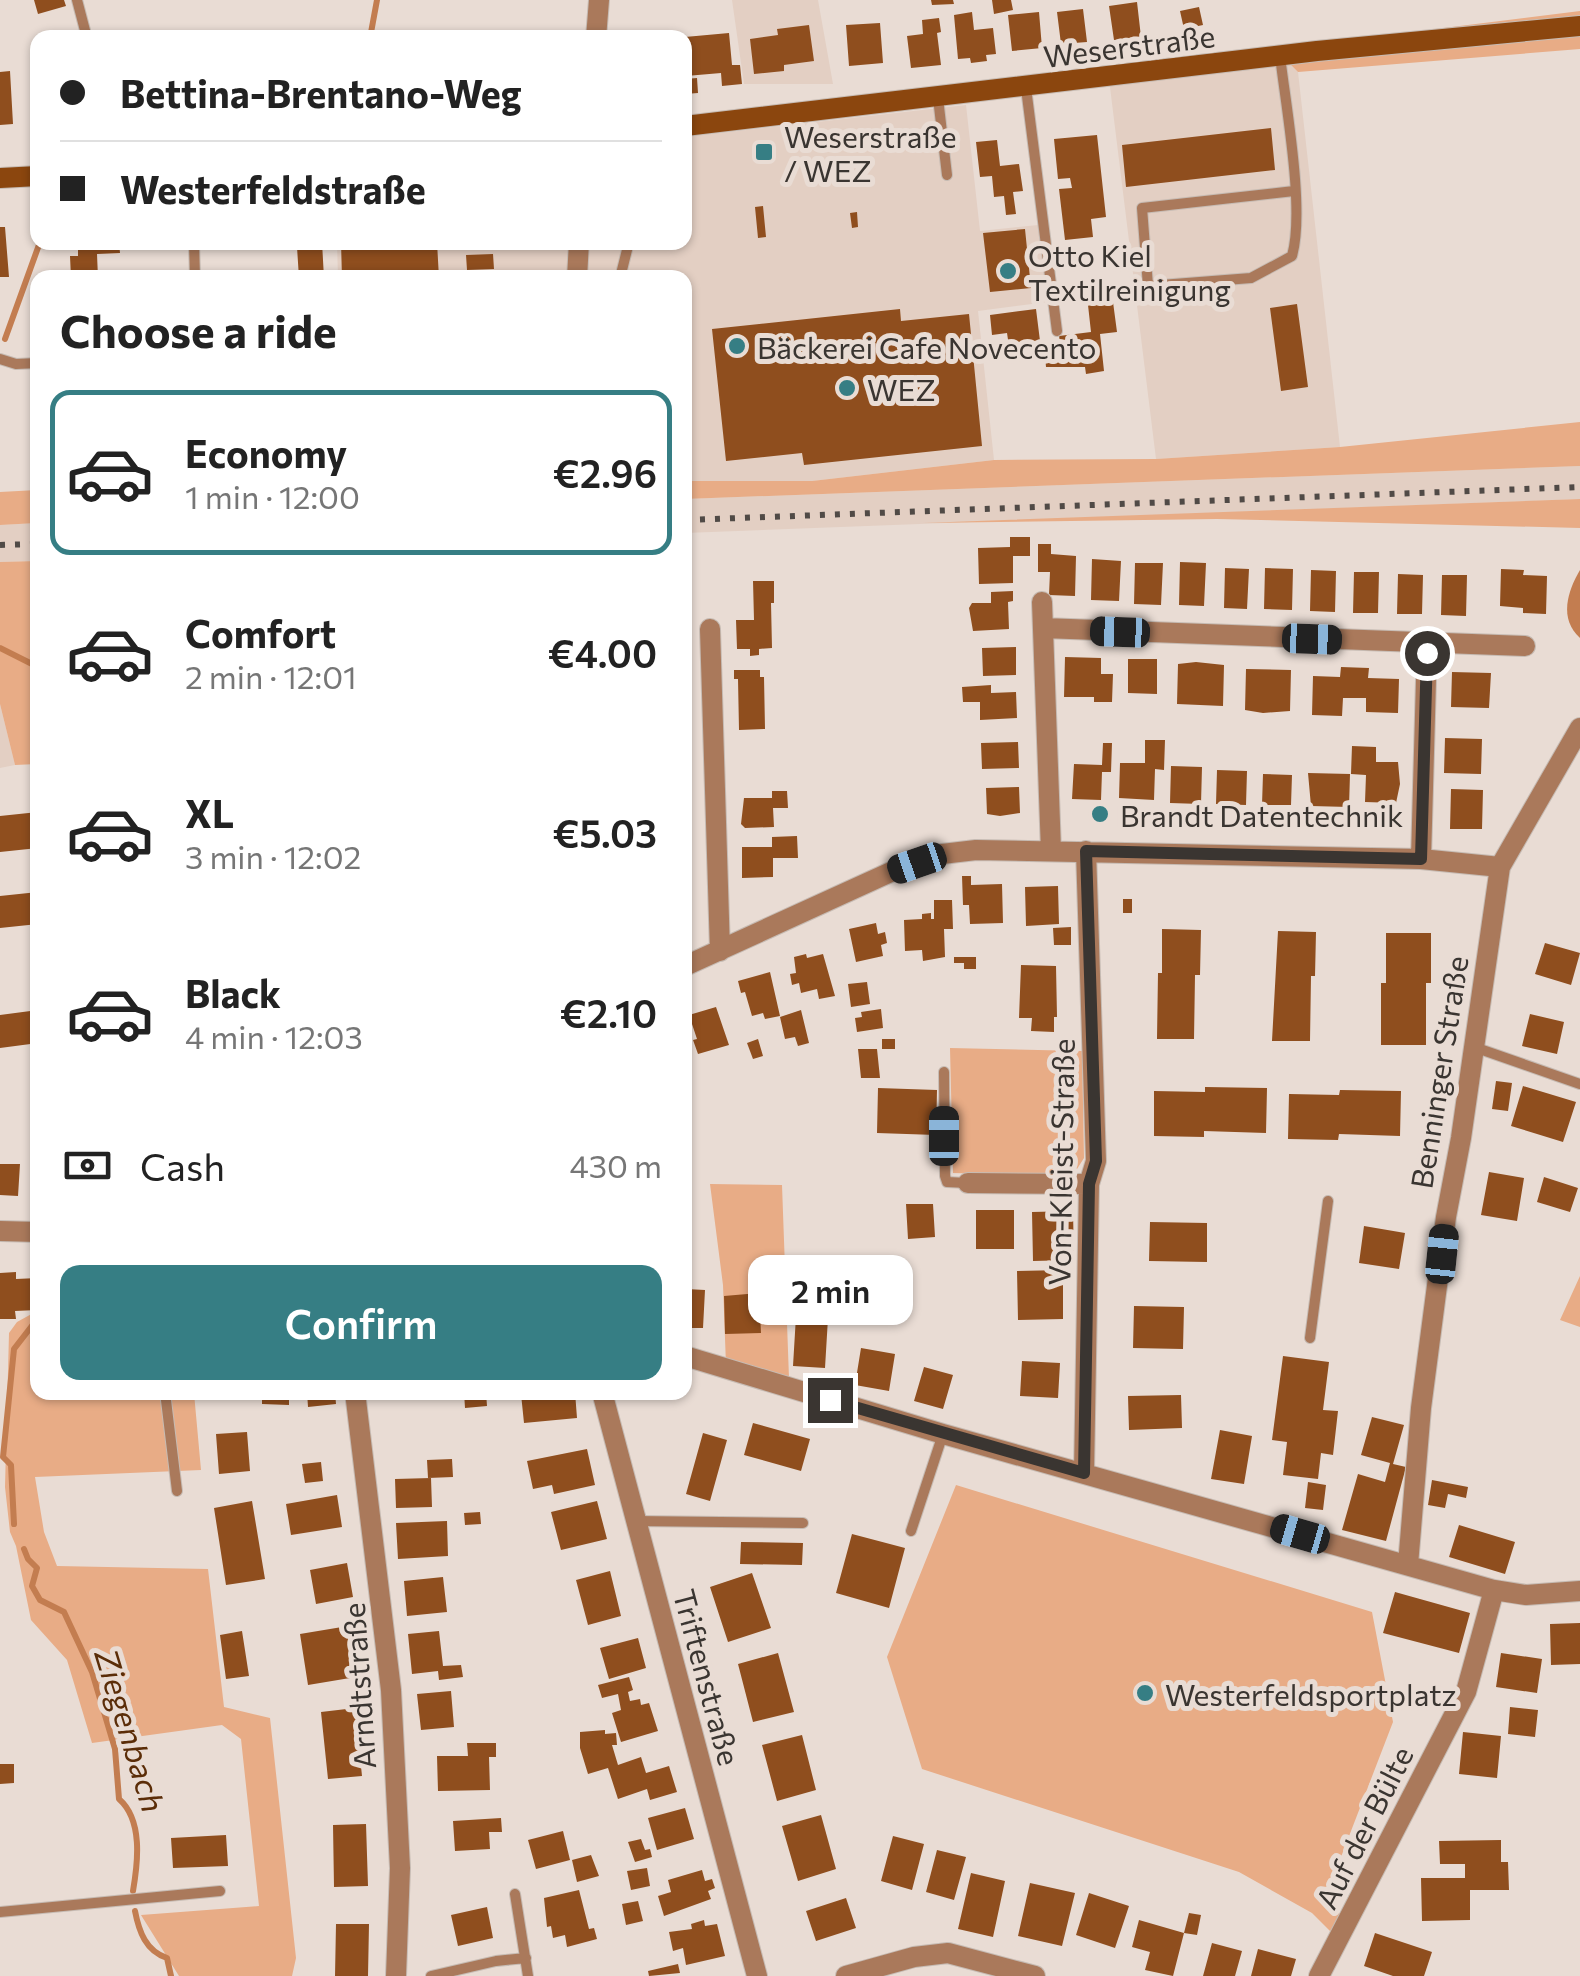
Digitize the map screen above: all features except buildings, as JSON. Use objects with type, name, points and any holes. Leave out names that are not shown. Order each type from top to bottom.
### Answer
[{"type":"street","points":[[597,30],[599,0]]},
{"type":"street","name":"Weserstraße","points":[[692,125],[1280,56],[1580,26]]},
{"type":"street","points":[[0,178],[30,176]]},
{"type":"street","points":[[1042,602],[1051,851]]},
{"type":"street","points":[[1043,628],[1525,646]]},
{"type":"street","points":[[710,630],[720,951]]},
{"type":"street","points":[[1421,859],[1427,644]]},
{"type":"street","name":"Benninger Straße","points":[[1408,1565],[1421,1408],[1446,1217],[1500,867],[1580,728]]},
{"type":"street","points":[[692,963],[893,871],[942,854],[976,850],[1086,851],[1421,859],[1500,867]]},
{"type":"street","name":"Von-Kleist-Straße","points":[[1084,1473],[1089,1184],[1096,1161],[1086,851]]},
{"type":"street","points":[[968,1183],[1089,1184]]},
{"type":"street","points":[[0,1231],[30,1232]]},
{"type":"street","points":[[692,1358],[942,1434],[1494,1590],[1526,1595],[1580,1591]]},
{"type":"street","name":"Arndtstraße","points":[[356,1400],[391,1690],[400,1868],[396,1976]]},
{"type":"street","name":"Triftenstraße","points":[[604,1400],[758,1976]]},
{"type":"street","name":"Auf der Bülte","points":[[1319,1976],[1466,1692],[1494,1590]]},
{"type":"street","points":[[846,1976],[917,1966],[948,1953],[1035,1976]]},
{"type":"lane","points":[[76,0],[85,30]]},
{"type":"lane","points":[[1280,56],[1294,191],[1298,236],[1292,256],[1251,278],[1148,286],[1142,208],[1294,191]]},
{"type":"lane","points":[[1026,88],[1057,331]]},
{"type":"lane","points":[[938,98],[947,175]]},
{"type":"lane","points":[[0,359],[30,363]]},
{"type":"lane","points":[[1473,1046],[1580,1084]]},
{"type":"lane","points":[[944,1072],[944,1176],[948,1182],[968,1183]]},
{"type":"lane","points":[[1310,1338],[1328,1201]]},
{"type":"lane","points":[[165,1400],[176,1491]]},
{"type":"lane","points":[[912,1531],[942,1434]]},
{"type":"lane","points":[[634,1520],[803,1523]]},
{"type":"lane","points":[[0,1912],[220,1891]]},
{"type":"lane","points":[[515,1894],[528,1976]]},
{"type":"lane","points":[[431,1976],[526,1958]]},
{"type":"shaded area","points":[[732,0],[818,0],[833,84],[744,84]]},
{"type":"shaded area","points":[[1580,11],[1580,49],[1298,72],[1275,49]]},
{"type":"shaded area","points":[[1275,49],[1298,72],[1340,447],[1156,459],[1108,71]]},
{"type":"shaded area","points":[[966,105],[980,231],[1038,225],[1048,302],[978,311],[994,460],[812,481],[692,481],[692,270],[338,270],[337,250],[692,250],[692,136]]},
{"type":"shaded area","points":[[1580,422],[1580,466],[692,499],[692,481],[812,481],[994,460],[1156,459],[1340,447]]},
{"type":"shaded area","points":[[1580,466],[1580,499],[692,533],[692,499]]},
{"type":"shaded area","points":[[30,490],[30,523],[0,525],[0,492]]},
{"type":"shaded area","points":[[1580,499],[1580,528],[1217,519],[923,523]]},
{"type":"shaded area","points":[[30,523],[30,561],[0,562],[0,525]]},
{"type":"shaded area","points":[[30,561],[30,764],[15,765],[0,704],[0,562]]},
{"type":"shaded area","points":[[1580,570],[1580,638],[1569,622],[1567,605]]},
{"type":"shaded area","points":[[0,704],[15,765],[0,768]]},
{"type":"shaded area","points":[[950,1048],[1082,1051],[1084,1158],[1077,1169],[1062,1176],[953,1173]]},
{"type":"shaded area","points":[[710,1184],[782,1185],[789,1378],[726,1365],[723,1285]]},
{"type":"shaded area","points":[[1580,1276],[1580,1327],[1560,1320]]},
{"type":"shaded area","points":[[30,1315],[30,1400],[195,1400],[201,1470],[35,1477],[44,1532],[57,1566],[208,1569],[224,1707],[270,1718],[296,1958],[292,1976],[179,1976],[141,1915],[259,1906],[241,1739],[222,1725],[92,1743],[67,1660],[31,1620],[10,1532],[5,1487],[9,1333],[17,1322]]},
{"type":"shaded area","name":"Westerfeldsportplatz","points":[[956,1485],[1372,1612],[1393,1722],[1336,1870],[1332,1901],[1340,1915],[1332,1933],[1312,1913],[1239,1872],[922,1769],[887,1657]]},
{"type":"waterway","name":"Ziegenbach","points":[[371,30],[377,0]]},
{"type":"waterway","name":"Ziegenbach","points":[[5,339],[37,250]]},
{"type":"waterway","name":"Ziegenbach","points":[[0,648],[30,663]]},
{"type":"waterway","name":"Ziegenbach","points":[[14,1524],[11,1465],[3,1457],[14,1349],[30,1328]]},
{"type":"waterway","name":"Ziegenbach","points":[[24,1549],[37,1568],[32,1586],[40,1600],[64,1612],[92,1672],[115,1749],[119,1799],[135,1830],[133,1891]]},
{"type":"waterway","name":"Ziegenbach","points":[[135,1911],[145,1940],[167,1958],[171,1976]]},
{"type":"railway","points":[[692,520],[1580,487]]},
{"type":"railway","points":[[0,545],[30,544]]},
{"type":"place","name":"Weserstraße / WEZ","points":[[764,152]]},
{"type":"place","name":"Otto Kiel Textilreinigung","points":[[1008,271]]},
{"type":"place","name":"Bäckerei Cafe Novecento","points":[[737,346]]},
{"type":"place","name":"WEZ","points":[[847,388]]},
{"type":"place","name":"Brandt Datentechnik","points":[[1100,814]]},
{"type":"place","name":"Westerfeldsportplatz","points":[[1145,1693]]},
{"type":"route","points":[[830,1400],[1084,1473],[1089,1184],[1096,1161],[1086,851],[1421,859],[1427,653]]}]
